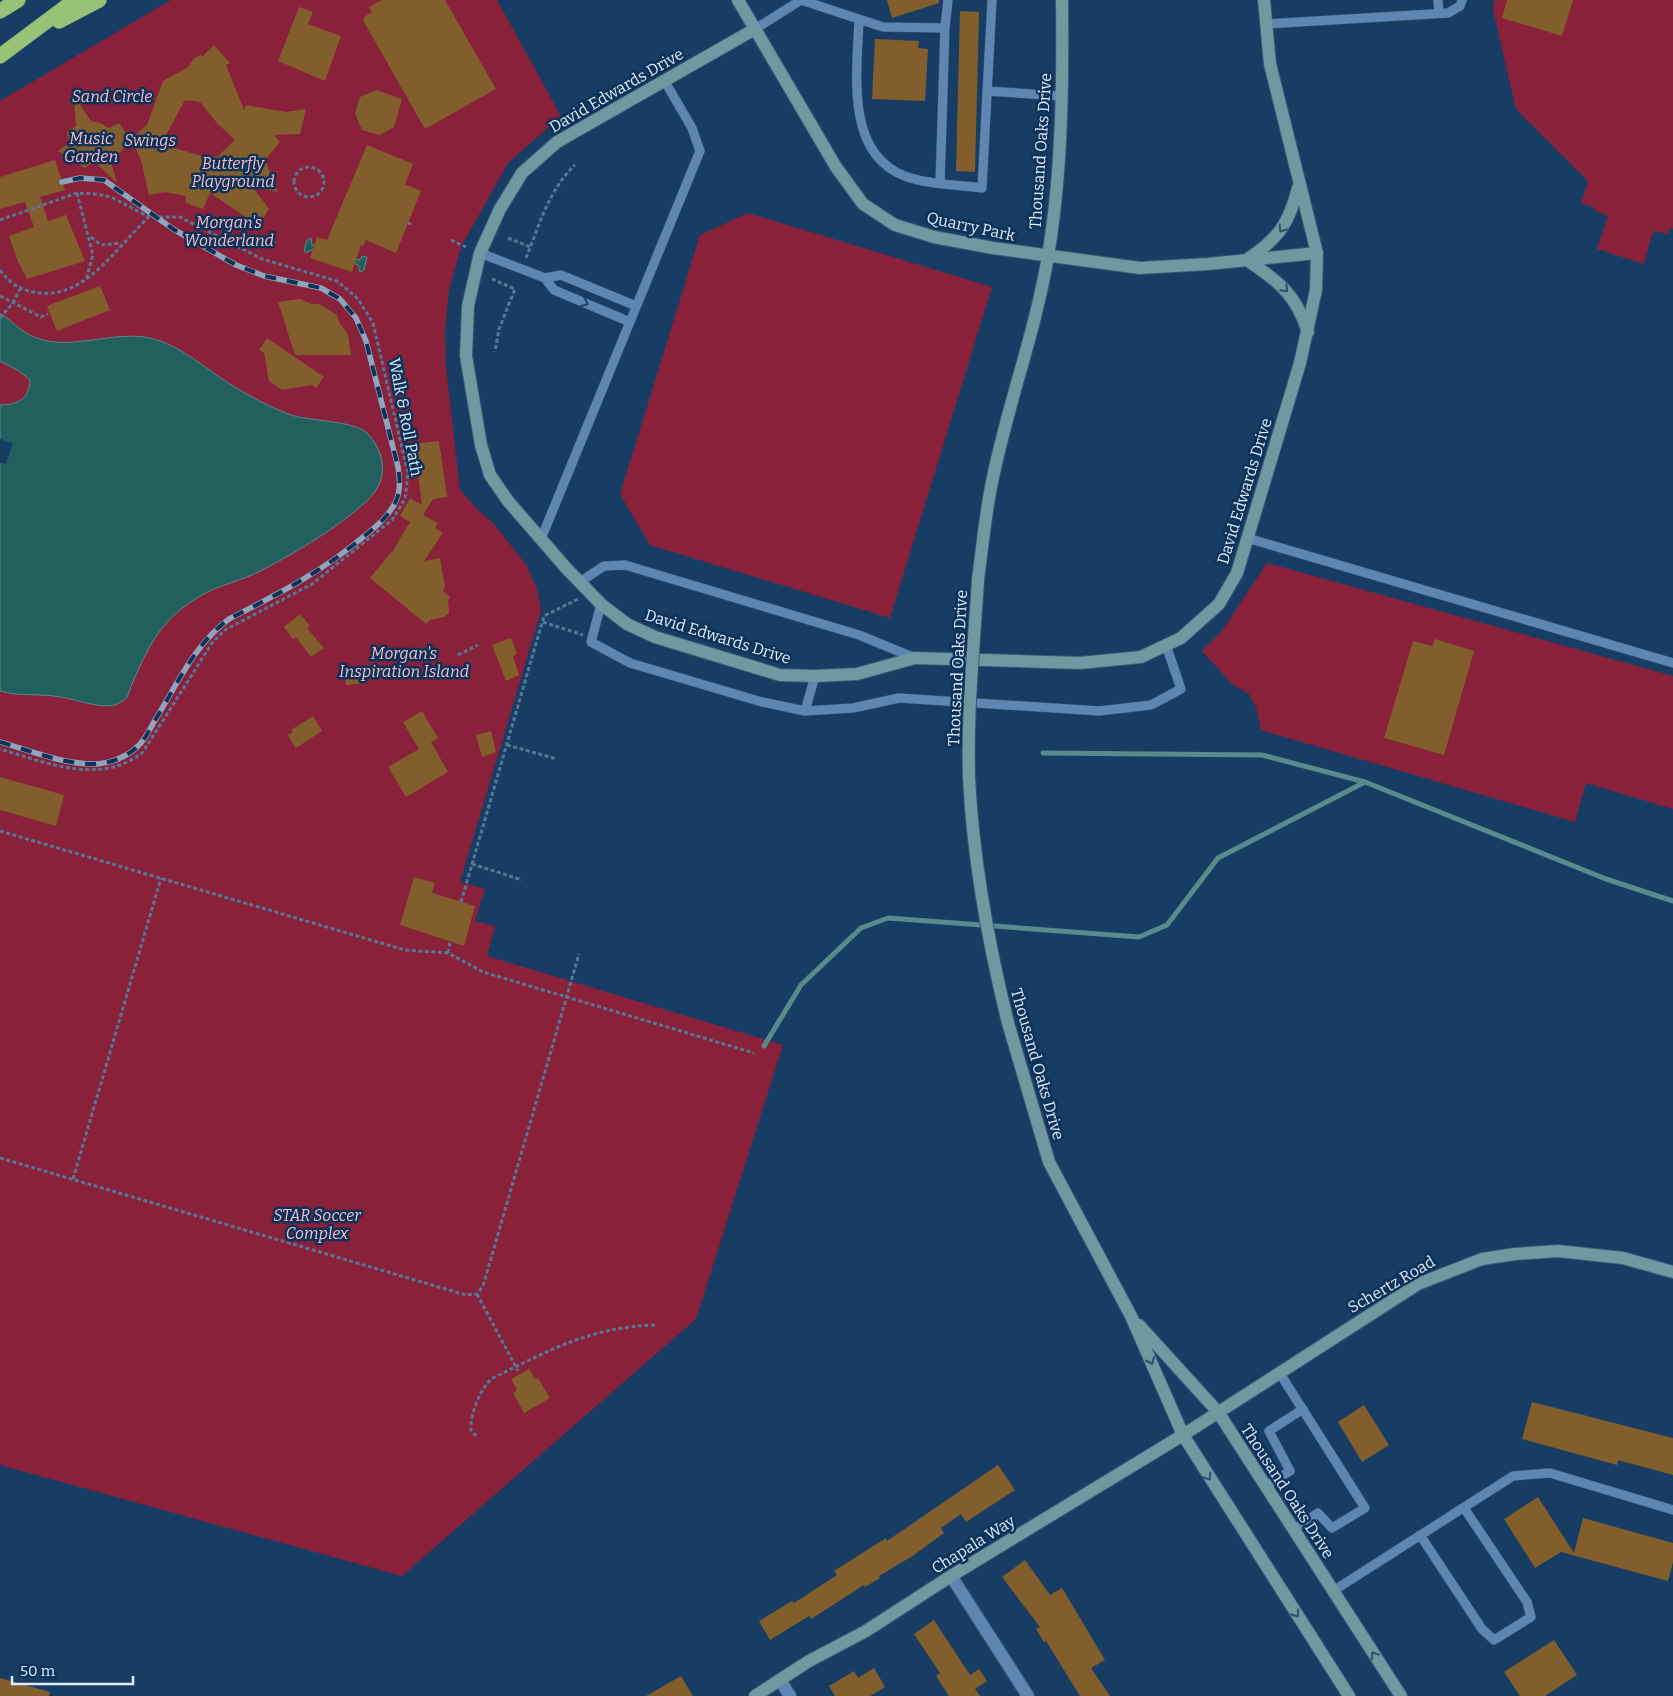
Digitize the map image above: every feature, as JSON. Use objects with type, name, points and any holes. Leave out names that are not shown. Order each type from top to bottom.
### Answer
[{"type":"highway","points":[[0,4],[4,0]]},
{"type":"highway","points":[[0,11],[18,0]]},
{"type":"highway","points":[[0,56],[75,0]]},
{"type":"highway","points":[[20,41],[99,0]]},
{"type":"street","name":"Quarry Park","points":[[738,0],[836,168],[864,204],[895,225],[934,237],[1048,257],[1140,268],[1317,253]]},
{"type":"street","name":"Thousand Oaks Drive","points":[[1062,0],[1056,198],[1048,257],[1027,350],[991,486],[978,580],[969,726],[969,778],[981,899],[1008,1023],[1049,1162],[1131,1316],[1183,1435],[1349,1696]]},
{"type":"street","name":"David Edwards Drive","points":[[754,29],[558,142],[522,173],[500,209],[480,253],[468,306],[466,356],[481,445],[490,475],[508,501],[601,604],[627,624],[655,637],[780,675],[857,674],[915,658],[1080,663],[1141,657],[1180,638],[1219,604],[1237,573],[1308,333],[1316,290],[1317,253],[1270,64],[1264,0]]},
{"type":"street","points":[[1299,185],[1292,212],[1280,233],[1270,244],[1247,260],[1286,289],[1301,311],[1308,333]]},
{"type":"street","name":"Schertz Road","points":[[1183,1435],[1418,1284],[1482,1259],[1515,1254],[1558,1251],[1591,1253],[1623,1258],[1673,1272]]},
{"type":"street","name":"Thousand Oaks Drive","points":[[1131,1316],[1218,1412],[1401,1696]]},
{"type":"street","name":"Chapala Way","points":[[755,1696],[809,1661],[866,1631],[951,1576],[1183,1435]]},
{"type":"street","points":[[951,1576],[1028,1696]]},
{"type":"street","points":[[780,1680],[790,1696]]},
{"type":"lane","points":[[754,29],[801,0],[883,27],[945,28]]},
{"type":"lane","points":[[940,183],[945,28],[948,0]]},
{"type":"lane","points":[[859,19],[856,92],[860,124],[873,153],[894,171],[917,180],[982,188],[992,0]]},
{"type":"lane","points":[[1438,0],[1439,13]]},
{"type":"lane","points":[[1266,24],[1448,13],[1460,6],[1462,0]]},
{"type":"lane","points":[[541,539],[700,151],[692,128],[664,80]]},
{"type":"lane","points":[[988,91],[1060,96]]},
{"type":"lane","points":[[480,253],[545,278],[554,290],[630,322]]},
{"type":"lane","points":[[545,278],[561,275],[636,306]]},
{"type":"lane","points":[[1247,538],[1673,663]]},
{"type":"lane","points":[[584,586],[604,566],[626,565],[859,635],[915,658]]},
{"type":"lane","points":[[601,604],[591,642],[630,663],[762,702],[805,711],[853,708],[899,698],[1099,711],[1151,705],[1181,690],[1166,645]]},
{"type":"lane","points":[[805,711],[815,676]]},
{"type":"lane","points":[[1279,1372],[1364,1508],[1332,1528],[1318,1513],[1294,1529]]},
{"type":"lane","points":[[1266,1486],[1290,1471],[1269,1431],[1303,1409]]},
{"type":"lane","points":[[1333,1591],[1513,1476],[1550,1473],[1673,1510]]},
{"type":"lane","points":[[1420,1535],[1482,1629],[1494,1640],[1531,1617],[1527,1602],[1464,1508]]},
{"type":"path","points":[[522,268],[550,198],[562,177],[575,165]]},
{"type":"path","points":[[310,166],[322,174],[323,188],[316,195],[302,196],[295,188],[293,179],[300,169],[310,166]]},
{"type":"path","points":[[76,193],[93,255],[86,280]]},
{"type":"path","name":"Walk & Roll Path","points":[[0,220],[76,193],[96,194],[111,197],[149,217],[180,217],[262,259],[337,281],[358,299],[373,323],[408,474],[405,499],[392,520],[312,584],[225,630],[206,651],[143,752],[133,760],[116,768],[86,771],[44,763],[0,750]]},
{"type":"path","points":[[0,270],[20,289],[33,293],[56,292],[86,280],[101,268],[123,242],[149,217]]},
{"type":"path","points":[[89,235],[96,243],[101,245],[123,242]]},
{"type":"path","points":[[508,238],[530,247]]},
{"type":"path","points":[[451,240],[466,247]]},
{"type":"path","points":[[492,279],[516,289],[499,329],[495,352]]},
{"type":"path","points":[[0,318],[13,303],[20,289]]},
{"type":"path","points":[[0,296],[41,317],[48,314]]},
{"type":"path","points":[[461,902],[544,616],[574,603],[584,586]]},
{"type":"path","points":[[543,622],[592,638]]},
{"type":"path","points":[[458,655],[478,645]]},
{"type":"path","points":[[507,744],[557,759]]},
{"type":"path","points":[[0,831],[405,950],[448,954],[483,972],[754,1053]]},
{"type":"path","points":[[472,864],[522,880]]},
{"type":"path","points":[[73,1179],[161,878]]},
{"type":"path","points":[[448,954],[450,942]]},
{"type":"path","points":[[0,1158],[466,1295],[477,1294],[483,1286],[579,954]]},
{"type":"path","points":[[477,1294],[517,1369]]},
{"type":"path","points":[[476,1436],[473,1434],[471,1426],[483,1389],[491,1379],[517,1369],[561,1344],[590,1335],[635,1326],[655,1325]]},
{"type":"green space","points":[[171,0],[497,0],[561,116],[508,163],[461,247],[449,290],[445,331],[446,367],[460,490],[494,524],[527,566],[537,589],[541,611],[460,882],[485,889],[475,921],[495,926],[487,956],[783,1045],[696,1319],[402,1576],[0,1465],[0,101]]},
{"type":"green space","points":[[1494,0],[1673,0],[1673,229],[1669,228],[1669,234],[1653,231],[1644,264],[1597,249],[1608,216],[1594,210],[1594,207],[1581,204],[1588,181],[1516,109],[1493,10]]},
{"type":"green space","points":[[748,213],[992,287],[890,618],[650,545],[620,494],[700,235]]},
{"type":"green space","points":[[1267,563],[1673,676],[1673,809],[1586,783],[1575,822],[1261,730],[1256,707],[1249,694],[1232,684],[1202,651],[1222,631]]},
{"type":"shaded area","points":[[311,238],[312,245],[360,260],[362,256],[367,257],[364,270],[360,272],[358,265],[311,250],[306,253],[304,250],[307,240]]},
{"type":"shaded area","points":[[0,313],[29,335],[48,341],[77,342],[136,336],[161,341],[182,351],[244,393],[281,411],[297,417],[362,429],[373,440],[380,454],[382,476],[380,483],[367,501],[320,536],[283,559],[254,574],[216,588],[177,612],[158,633],[142,662],[128,696],[120,703],[102,706],[66,698],[0,691],[0,405],[12,404],[22,399],[28,392],[30,380],[19,371],[0,361]]},
{"type":"pier","points":[[0,439],[13,443],[6,464],[0,463]]},
{"type":"building","points":[[382,0],[445,0],[496,89],[425,129],[364,22],[364,17],[372,12],[369,7]]},
{"type":"building","points":[[887,0],[939,0],[939,3],[892,18]]},
{"type":"building","points":[[1507,0],[1573,0],[1562,36],[1502,18]]},
{"type":"building","points":[[299,7],[313,12],[308,24],[341,36],[325,81],[278,61]]},
{"type":"building","points":[[960,11],[979,12],[975,172],[956,171]]},
{"type":"building","points":[[875,39],[919,41],[918,48],[928,49],[925,101],[872,99]]},
{"type":"building","points":[[214,45],[230,63],[226,65],[244,110],[246,105],[286,112],[306,109],[300,134],[274,135],[280,142],[265,160],[278,192],[252,186],[269,209],[257,229],[246,217],[210,193],[203,209],[186,203],[186,196],[165,192],[149,195],[141,160],[131,139],[147,125],[163,81],[188,67],[194,58],[201,55],[202,57]],"holes":[[[185,100],[200,102],[217,123],[235,140],[217,157],[198,155],[165,145],[169,135],[166,135]]]},
{"type":"building","points":[[376,90],[402,99],[394,127],[380,135],[362,130],[355,113],[360,97]]},
{"type":"building","name":"Music Garden","points":[[74,96],[91,121],[109,128],[119,123],[131,140],[119,154],[110,159],[117,183],[94,161],[85,168],[58,151],[69,143],[67,132],[76,126]]},
{"type":"building","points":[[367,145],[413,164],[405,184],[421,191],[396,253],[366,240],[363,246],[361,245],[352,272],[310,258],[317,237],[327,240]]},
{"type":"building","points":[[55,160],[65,190],[40,197],[48,221],[66,215],[85,261],[27,279],[17,259],[9,236],[34,227],[25,202],[0,209],[0,177]]},
{"type":"building","points":[[100,286],[110,310],[57,331],[47,306]]},
{"type":"building","points":[[300,299],[311,304],[319,304],[337,315],[340,324],[348,334],[351,355],[295,355],[278,302]]},
{"type":"building","points":[[267,338],[324,377],[316,388],[312,385],[282,390],[269,381],[264,353],[259,350]]},
{"type":"building","points":[[439,441],[447,497],[433,499],[423,515],[438,523],[435,528],[443,533],[424,561],[440,558],[445,587],[443,591],[450,597],[448,600],[449,613],[444,617],[430,620],[426,624],[370,578],[394,549],[410,522],[400,516],[410,498],[422,505],[414,444]]},
{"type":"building","points":[[300,614],[310,626],[307,628],[324,648],[311,657],[296,637],[293,639],[284,627]]},
{"type":"building","points":[[511,638],[517,654],[513,656],[519,675],[506,681],[492,645]]},
{"type":"building","points":[[1435,639],[1474,651],[1444,755],[1384,738],[1413,641],[1432,646]]},
{"type":"building","points":[[365,667],[367,683],[346,685],[344,670]]},
{"type":"building","points":[[422,711],[438,738],[431,742],[448,772],[406,797],[388,767],[419,749],[403,722]]},
{"type":"building","points":[[313,716],[322,731],[296,748],[287,735],[293,732],[291,730]]},
{"type":"building","points":[[491,731],[496,752],[482,757],[476,735]]},
{"type":"building","points":[[0,777],[64,795],[56,826],[0,810]]},
{"type":"building","points":[[414,877],[435,883],[432,893],[475,906],[464,946],[400,925]]},
{"type":"building","points":[[529,1369],[535,1379],[538,1378],[550,1398],[524,1413],[513,1393],[517,1390],[511,1379]]},
{"type":"building","points":[[1532,1402],[1673,1438],[1673,1475],[1618,1460],[1617,1465],[1522,1439]]},
{"type":"building","points":[[1364,1405],[1389,1445],[1362,1462],[1338,1422]]},
{"type":"building","points":[[998,1465],[1015,1490],[966,1522],[961,1514],[941,1528],[944,1533],[914,1555],[879,1576],[880,1578],[865,1587],[864,1585],[811,1619],[809,1616],[770,1640],[759,1621],[792,1601],[794,1603],[837,1575],[834,1571],[886,1538],[887,1541]]},
{"type":"building","points":[[1538,1497],[1574,1553],[1583,1518],[1673,1543],[1673,1562],[1668,1581],[1561,1552],[1535,1568],[1504,1519]]},
{"type":"building","points":[[1025,1560],[1050,1595],[1062,1588],[1105,1660],[1091,1668],[1110,1696],[1080,1696],[1046,1641],[1044,1642],[1036,1629],[1040,1627],[1002,1577]]},
{"type":"building","points":[[934,1620],[970,1675],[979,1669],[987,1681],[975,1689],[980,1696],[949,1696],[936,1676],[940,1673],[914,1634]]},
{"type":"building","points":[[1554,1640],[1577,1675],[1545,1696],[1520,1696],[1504,1672]]},
{"type":"building","points":[[874,1668],[885,1687],[870,1696],[835,1696],[829,1686],[854,1671],[858,1678]]},
{"type":"building","points":[[681,1676],[693,1696],[646,1696]]},
{"type":"building","points":[[0,1678],[50,1692],[49,1696],[0,1696]]},
{"type":"waterway","points":[[1043,753],[1262,755],[1365,782],[1606,879],[1673,901]]},
{"type":"waterway","points":[[764,1046],[801,985],[861,928],[888,918],[1139,937],[1167,925],[1218,858],[1365,782]]},
{"type":"railway","points":[[0,742],[48,757],[85,764],[108,762],[129,753],[144,740],[188,664],[217,629],[229,619],[315,572],[373,529],[386,516],[396,501],[400,480],[366,341],[356,318],[340,299],[321,288],[264,276],[236,265],[173,229],[104,180],[80,178],[62,182]]},
{"type":"park label","name":"Sand Circle","points":[[112,96]]},
{"type":"park label","name":"Swings","points":[[150,140]]},
{"type":"park label","name":"Butterfly Playground","points":[[233,172]]},
{"type":"park label","name":"Morgan's Wonderland","points":[[229,231]]},
{"type":"park label","name":"Morgan's Inspiration Island","points":[[404,662]]},
{"type":"park label","name":"STAR Soccer Complex","points":[[317,1224]]}]
